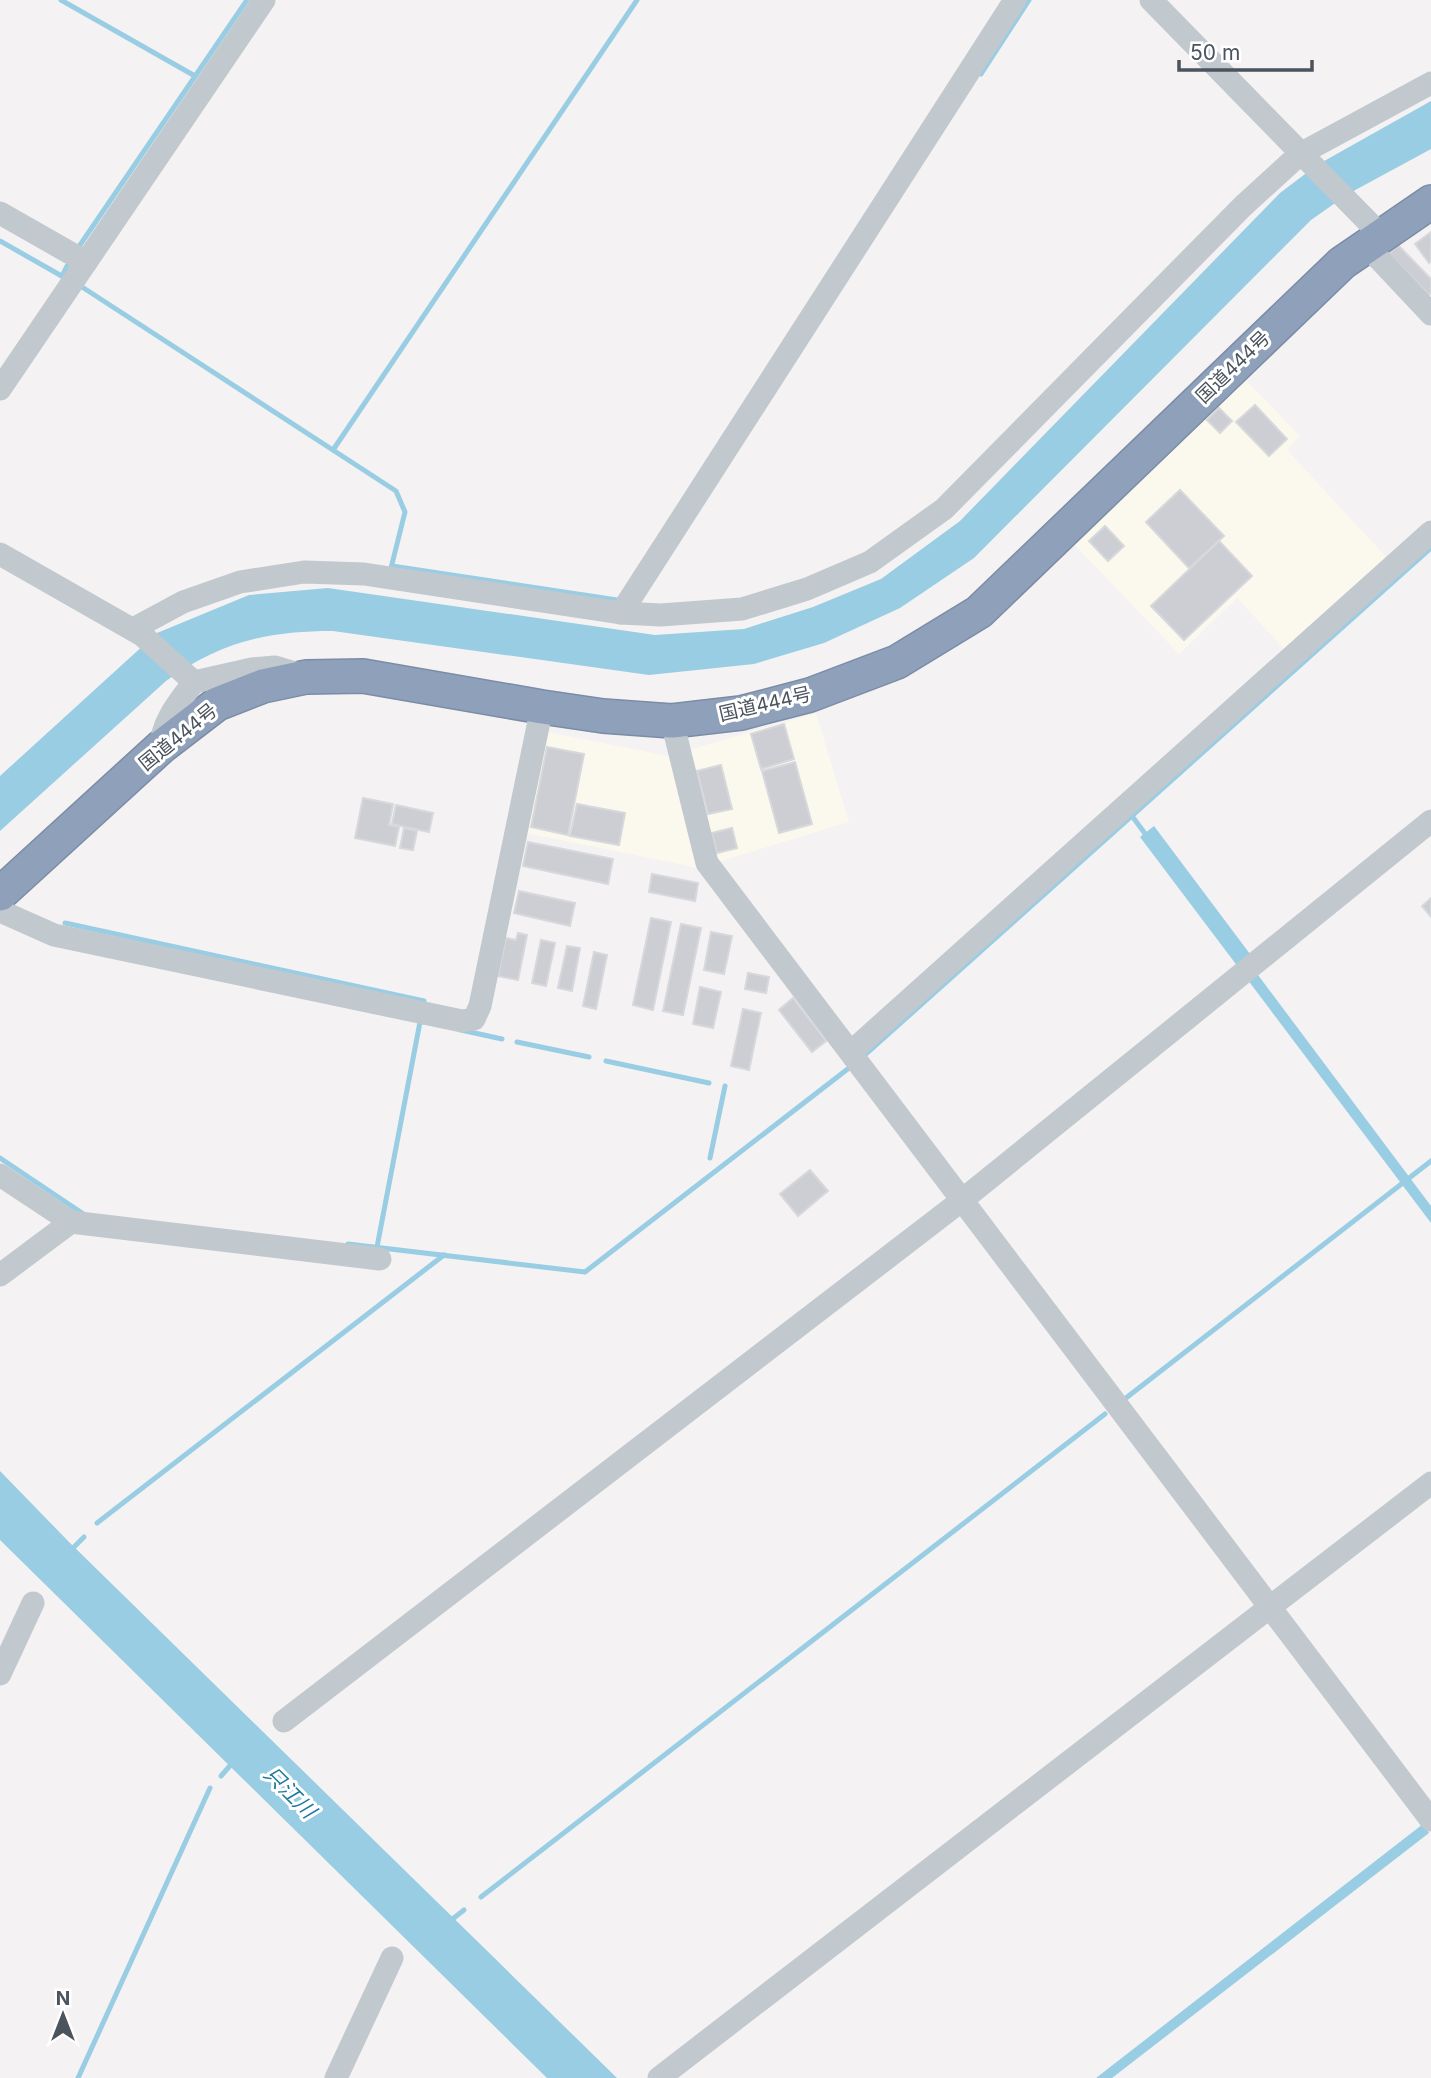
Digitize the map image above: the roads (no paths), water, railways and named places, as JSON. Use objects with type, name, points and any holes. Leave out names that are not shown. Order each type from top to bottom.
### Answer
[{"type":"highway","name":"国道444号","points":[[0,894],[161,747],[217,704],[263,686],[306,677],[363,676],[603,716],[672,721],[741,713],[810,695],[897,662],[979,612],[1342,263],[1431,202]]},
{"type":"street","points":[[0,389],[264,0]]},
{"type":"street","points":[[621,613],[1015,0]]},
{"type":"street","points":[[1151,0],[1356,211],[1373,240],[1431,314]]},
{"type":"street","points":[[137,632],[183,602],[240,582],[304,572],[388,578],[621,613],[661,615],[743,609],[807,590],[870,562],[944,509],[1243,206],[1302,155],[1431,83]]},
{"type":"street","points":[[0,213],[77,275]]},
{"type":"street","points":[[851,1052],[1431,533]]},
{"type":"street","points":[[0,554],[137,632],[192,679],[275,667],[306,677]]},
{"type":"street","points":[[161,747],[169,716],[192,679]]},
{"type":"street","points":[[0,911],[54,936],[462,1021],[474,1019],[480,1006],[542,707]]},
{"type":"street","points":[[672,721],[707,863],[1430,1819]]},
{"type":"street","points":[[284,1721],[961,1201],[1431,821]]},
{"type":"street","points":[[0,1175],[71,1222],[380,1259]]},
{"type":"street","points":[[0,1275],[71,1222]]},
{"type":"street","points":[[659,2078],[1431,1483]]},
{"type":"street","points":[[0,1674],[33,1603]]},
{"type":"street","points":[[336,2078],[392,1958]]},
{"type":"water","points":[[1431,101],[1431,149],[1348,194],[1311,220],[974,558],[900,608],[824,643],[754,664],[649,675],[333,631],[287,633],[245,641],[206,657],[166,681],[0,831],[0,776],[157,633],[249,595],[328,588],[655,635],[744,629],[813,607],[881,579],[960,521],[1280,193],[1317,165]]},
{"type":"water","points":[[1154,826],[1250,954],[1258,975],[1431,1206],[1431,1223],[1140,837]]},
{"type":"water","name":"只江川","points":[[0,1471],[69,1542],[617,2078],[547,2078],[0,1540]]},
{"type":"water","points":[[1423,1824],[1429,1833],[1112,2078],[1096,2078]]},
{"type":"waterway","points":[[61,0],[195,76]]},
{"type":"waterway","points":[[78,248],[247,0]]},
{"type":"waterway","points":[[333,450],[637,0]]},
{"type":"waterway","points":[[981,74],[1029,0]]},
{"type":"waterway","points":[[0,241],[67,279]]},
{"type":"waterway","points":[[62,276],[67,266]]},
{"type":"waterway","points":[[79,285],[396,491],[405,512],[390,572]]},
{"type":"waterway","points":[[866,1054],[1431,548]]},
{"type":"waterway","points":[[392,566],[617,600]]},
{"type":"waterway","points":[[1132,816],[1149,839]]},
{"type":"waterway","points":[[65,923],[424,1001]]},
{"type":"waterway","points":[[377,1247],[420,1022],[424,1022]]},
{"type":"waterway","points":[[461,1030],[502,1039]]},
{"type":"waterway","points":[[517,1042],[589,1057]]},
{"type":"waterway","points":[[606,1061],[709,1083]]},
{"type":"waterway","points":[[348,1244],[585,1272],[849,1068]]},
{"type":"waterway","points":[[710,1158],[725,1086]]},
{"type":"waterway","points":[[0,1158],[85,1215]]},
{"type":"waterway","points":[[1126,1398],[1431,1161]]},
{"type":"waterway","points":[[97,1523],[444,1255]]},
{"type":"waterway","points":[[481,1897],[1105,1414]]},
{"type":"waterway","points":[[71,1550],[84,1537]]},
{"type":"waterway","points":[[221,1776],[235,1760]]},
{"type":"waterway","points":[[78,2078],[210,1788]]},
{"type":"waterway","points":[[450,1921],[464,1910]]}]
